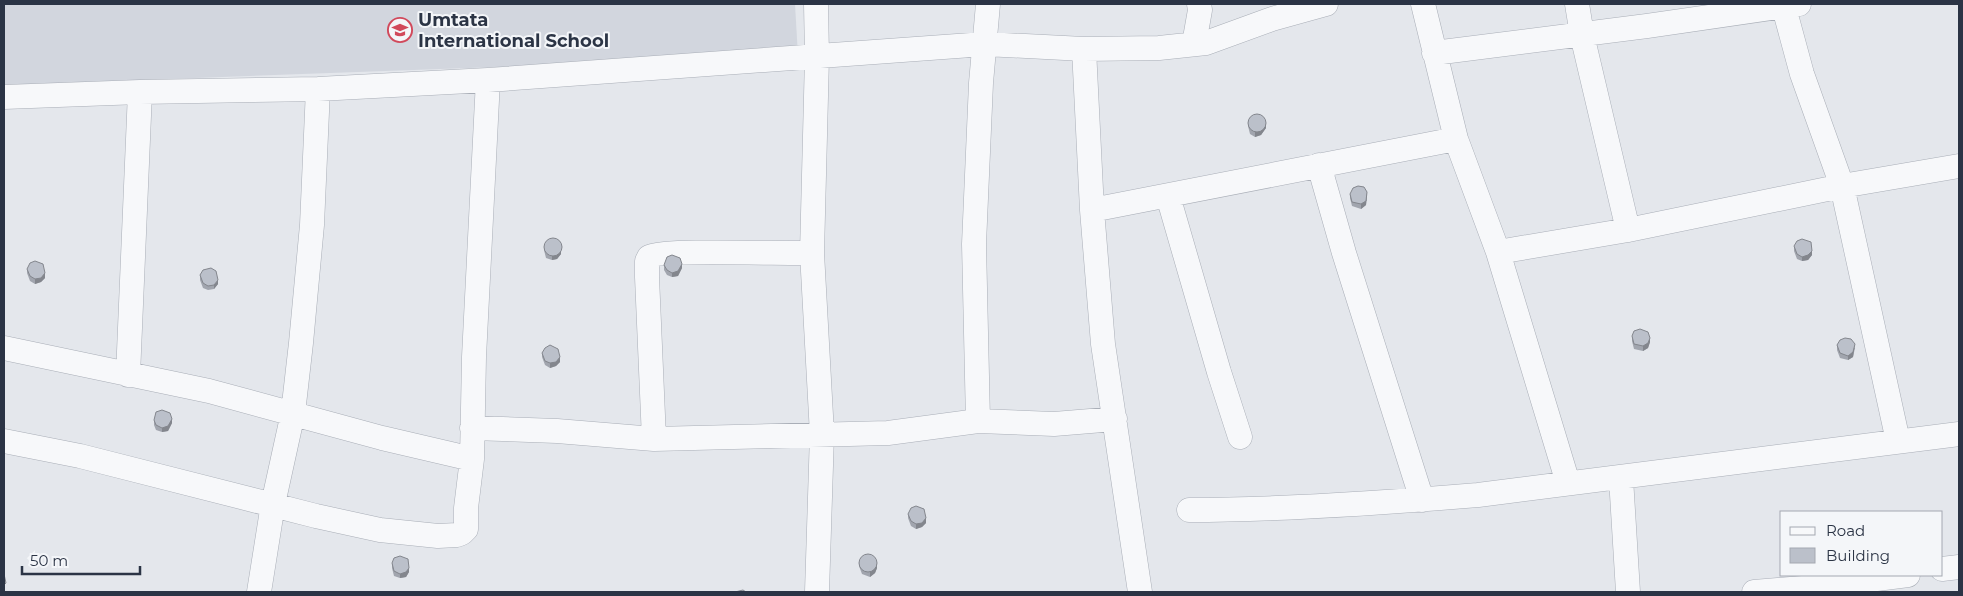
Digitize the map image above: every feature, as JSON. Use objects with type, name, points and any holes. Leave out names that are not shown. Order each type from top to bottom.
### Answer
[{"type":"street","points":[[816,4],[817,57],[812,254],[822,434],[816,592]]},
{"type":"street","points":[[978,421],[974,244],[979,130],[988,4]]},
{"type":"street","points":[[1194,44],[1199,4]]},
{"type":"street","points":[[4,97],[318,88],[488,80],[985,44],[1084,49],[1159,48],[1206,43],[1326,4]]},
{"type":"street","points":[[1423,4],[1456,139],[1498,252],[1568,483]]},
{"type":"street","points":[[1577,4],[1582,34],[1628,230]]},
{"type":"street","points":[[1434,53],[1788,5],[1802,74],[1842,186],[1898,441]]},
{"type":"street","points":[[1084,49],[1092,210],[1103,344],[1140,592]]},
{"type":"street","points":[[4,441],[80,456],[380,530],[438,536],[457,535],[466,529],[466,508],[472,459],[474,357],[488,80]]},
{"type":"street","points":[[259,592],[273,504],[293,413],[312,225],[318,88]]},
{"type":"street","points":[[128,374],[140,92]]},
{"type":"street","points":[[1092,210],[1456,139]]},
{"type":"street","points":[[1319,165],[1344,253],[1422,500]]},
{"type":"street","points":[[1498,252],[1628,230],[1842,186],[1959,166]]},
{"type":"street","points":[[1168,196],[1219,372],[1240,437]]},
{"type":"street","points":[[654,439],[647,277],[647,261],[649,257],[656,254],[697,253],[812,254]]},
{"type":"street","points":[[4,348],[209,391],[382,438],[472,459]]},
{"type":"street","points":[[472,428],[557,431],[654,439],[888,433],[978,421],[1054,424],[1115,420]]},
{"type":"street","points":[[1189,510],[1244,510],[1422,500],[1621,478],[1959,434]]},
{"type":"street","points":[[1621,478],[1628,592]]},
{"type":"street","points":[[1943,569],[1959,567]]},
{"type":"street","points":[[1754,592],[1814,588],[1901,576]]},
{"type":"shaded area","name":"Umtata International School","points":[[4,4],[795,4],[798,56],[4,85]]},
{"type":"building","points":[[1257,114],[1263,117],[1266,123],[1263,129],[1257,132],[1251,129],[1248,123],[1251,117]]},
{"type":"building","points":[[1358,186],[1364,187],[1367,192],[1366,201],[1361,204],[1352,202],[1350,194],[1353,188]]},
{"type":"building","points":[[553,238],[559,241],[562,247],[559,253],[553,256],[547,253],[544,247],[547,241]]},
{"type":"building","points":[[1802,239],[1811,242],[1812,251],[1802,257],[1797,254],[1794,246],[1797,241]]},
{"type":"building","points":[[672,255],[680,258],[682,264],[678,271],[672,273],[664,265],[667,257]]},
{"type":"building","points":[[35,261],[43,264],[45,273],[41,278],[35,279],[30,276],[27,269],[30,263]]},
{"type":"building","points":[[211,268],[216,271],[218,280],[214,285],[208,286],[203,283],[200,275],[203,270]]},
{"type":"building","points":[[1640,329],[1648,332],[1650,338],[1648,343],[1643,346],[1634,344],[1632,336],[1634,331]]},
{"type":"building","points":[[1845,338],[1851,339],[1855,344],[1853,352],[1848,356],[1840,353],[1837,345],[1840,340]]},
{"type":"building","points":[[550,345],[558,349],[560,357],[556,362],[550,363],[545,361],[542,353]]},
{"type":"building","points":[[162,410],[170,413],[172,419],[168,426],[162,428],[156,425],[154,420],[156,412]]},
{"type":"building","points":[[916,506],[924,509],[926,518],[922,523],[916,524],[911,521],[908,514],[911,508]]},
{"type":"building","points":[[868,554],[874,557],[877,563],[874,569],[868,572],[862,569],[859,563],[862,557]]},
{"type":"building","points":[[400,556],[408,559],[409,568],[406,572],[400,574],[394,571],[392,563],[394,558]]},
{"type":"place","name":"Umtata International School","points":[[400,30]]}]
